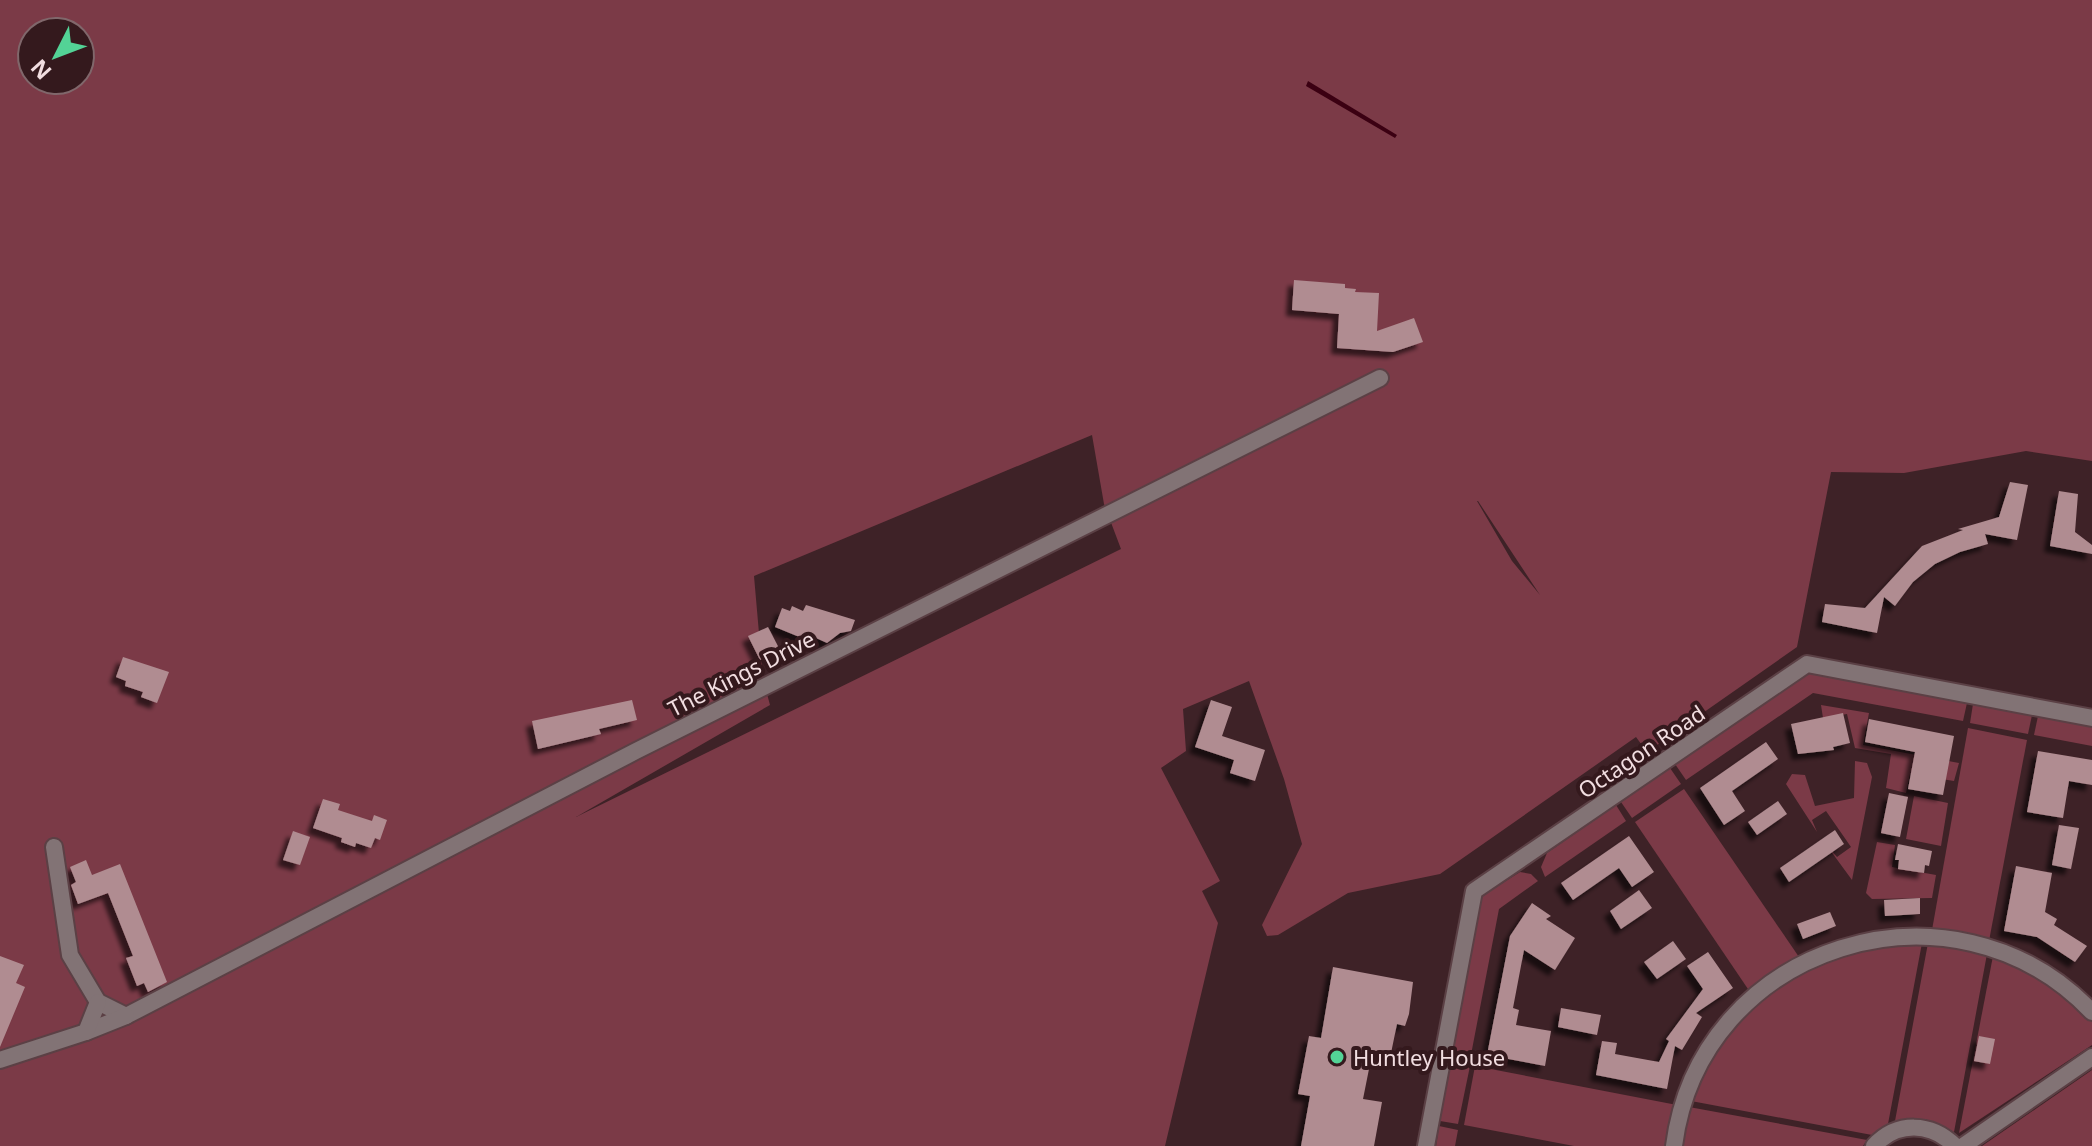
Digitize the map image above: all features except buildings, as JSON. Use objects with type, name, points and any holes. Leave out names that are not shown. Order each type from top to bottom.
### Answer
[{"type":"street","name":"The Kings Drive","points":[[0,1060],[126,1016],[636,751],[1380,378]]},
{"type":"street","name":"Octagon Road","points":[[1426,1146],[1474,891],[1807,664],[2092,718]]},
{"type":"street","points":[[54,847],[70,955],[98,1002],[126,1016]]},
{"type":"street","points":[[1674,1146],[1683,1102],[1731,1019],[1790,970],[1838,948],[1864,940],[1907,936],[1973,943],[2036,968],[2092,1012]]},
{"type":"street","points":[[86,1032],[98,1002]]},
{"type":"street","points":[[1963,1146],[2092,1057]]},
{"type":"street","points":[[1874,1146],[1890,1133],[1916,1127],[1932,1130],[1955,1146]]},
{"type":"shaded area","points":[[0,0],[2092,0],[2092,461],[2026,451],[1904,473],[1831,472],[1797,647],[1647,752],[1636,737],[1440,874],[1348,893],[1278,935],[1267,936],[1262,925],[1302,844],[1284,779],[1249,681],[1183,709],[1186,751],[1161,768],[1220,881],[1202,891],[1218,923],[1165,1146],[0,1146]],"holes":[[[1092,435],[1104,504],[1121,549],[576,817],[770,705],[763,679],[754,576]],[[1478,501],[1540,595],[1512,561]]]},
{"type":"shaded area","points":[[1308,81],[1397,135],[1395,138],[1306,86]]},
{"type":"shaded area","points":[[1809,673],[1967,703],[1963,721],[1813,693],[1686,780],[1675,764]]},
{"type":"shaded area","points":[[1973,704],[2032,715],[2028,734],[1970,723]]},
{"type":"shaded area","points":[[1821,705],[1869,713],[1863,745],[1959,763],[1954,781],[1910,774],[1906,793],[1886,788],[1891,754],[1855,748],[1847,714],[1823,718]]},
{"type":"shaded area","points":[[2038,716],[2092,726],[2092,746],[2034,735]]},
{"type":"shaded area","points":[[1968,728],[2027,740],[1989,941],[1932,930]]},
{"type":"shaded area","points":[[1855,761],[1867,763],[1872,777],[1852,880],[1822,839],[1837,857],[1851,847],[1826,811],[1812,820],[1817,832],[1786,784],[1792,774],[1805,775],[1815,806],[1854,798]]},
{"type":"shaded area","points":[[1670,768],[1681,784],[1632,818],[1621,802]]},
{"type":"shaded area","points":[[1684,789],[1799,957],[1750,992],[1635,822]]},
{"type":"shaded area","points":[[1914,796],[1948,803],[1941,846],[1906,839]]},
{"type":"shaded area","points":[[1616,805],[1626,821],[1545,877],[1541,867],[1547,853]]},
{"type":"shaded area","points":[[1877,842],[1895,845],[1892,867],[1936,875],[1932,898],[1872,899],[1866,893]]},
{"type":"shaded area","points":[[1520,872],[1531,874],[1538,881],[1499,909],[1470,1060],[1452,1056],[1482,896]]},
{"type":"shaded area","points":[[1922,943],[1888,1124],[1872,1135],[1691,1101],[1716,1053],[1732,1031],[1771,992],[1793,976],[1842,954]]},
{"type":"shaded area","points":[[1928,943],[1987,954],[1954,1132],[1925,1119],[1895,1121]]},
{"type":"shaded area","points":[[1993,956],[2046,984],[2081,1011],[2092,1022],[2092,1045],[1959,1133]]},
{"type":"shaded area","points":[[1451,1062],[1470,1066],[1458,1124],[1440,1121]]},
{"type":"shaded area","points":[[1475,1066],[1677,1105],[1667,1146],[1574,1146],[1464,1125]]},
{"type":"shaded area","points":[[2092,1070],[2092,1146],[1982,1146]]},
{"type":"shaded area","points":[[1689,1107],[1867,1140],[1863,1146],[1680,1146]]},
{"type":"shaded area","points":[[1439,1126],[1458,1130],[1455,1146],[1436,1146]]},
{"type":"place","name":"Huntley House","points":[[1337,1057]]}]
